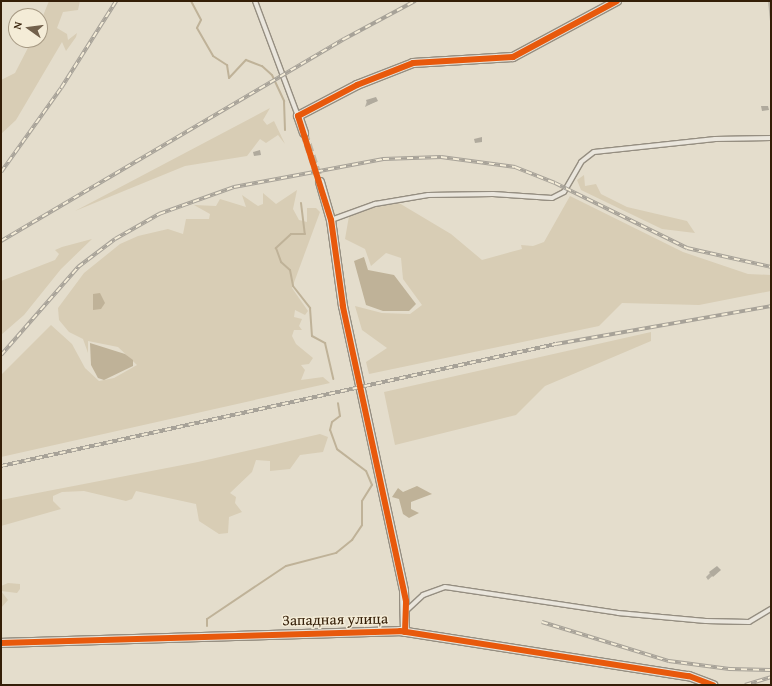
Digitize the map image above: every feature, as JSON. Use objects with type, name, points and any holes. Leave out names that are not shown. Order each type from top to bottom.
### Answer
[{"type":"street","points":[[304,133],[298,116],[357,85],[414,63],[513,57],[617,1]]},
{"type":"street","points":[[320,182],[331,220],[343,306],[407,610],[405,632]]},
{"type":"street","name":"Западная улица","points":[[1,642],[347,630],[405,632],[689,676],[713,685]]},
{"type":"lane","points":[[255,1],[298,116]]},
{"type":"lane","points":[[331,220],[375,204],[428,195],[493,194],[552,198],[564,192],[581,162],[594,152],[715,139],[771,138]]},
{"type":"lane","points":[[407,610],[423,595],[445,587],[618,613],[713,622],[749,622],[771,609]]},
{"type":"shaded area","points":[[49,1],[80,1],[78,10],[63,12],[57,28],[67,34],[68,40],[77,33],[76,37],[66,51],[62,42],[16,120],[1,134],[1,80],[15,73],[28,48],[48,48],[48,8],[46,8]]},
{"type":"shaded area","points":[[270,108],[263,120],[267,125],[274,121],[285,144],[278,135],[266,143],[260,139],[247,156],[185,166],[75,211]]},
{"type":"shaded area","points":[[584,175],[585,186],[596,184],[601,194],[627,207],[687,221],[695,233],[662,229],[581,190],[577,180]]},
{"type":"shaded area","points":[[297,190],[293,209],[299,220],[307,222],[307,208],[316,208],[320,212],[292,288],[308,311],[305,315],[295,310],[294,317],[302,319],[299,326],[302,330],[294,330],[292,336],[296,344],[313,358],[309,364],[301,365],[305,370],[301,380],[323,377],[330,383],[1,457],[1,375],[51,325],[72,344],[85,368],[99,381],[114,378],[137,365],[118,347],[88,341],[88,353],[83,339],[69,332],[59,320],[58,308],[84,273],[120,244],[138,236],[168,229],[183,234],[186,219],[209,219],[210,214],[194,205],[216,206],[220,199],[246,207],[242,195],[258,206],[263,204],[263,193],[276,204]]},
{"type":"shaded area","points":[[570,196],[683,252],[748,274],[771,275],[771,291],[699,305],[622,303],[599,326],[369,374],[366,362],[387,348],[362,330],[355,306],[382,313],[410,314],[422,305],[403,279],[401,258],[386,253],[371,266],[365,249],[345,239],[349,216],[371,208],[399,203],[451,234],[482,260],[522,249],[521,245],[533,246],[544,242]]},
{"type":"shaded area","points":[[92,239],[61,269],[24,315],[1,335],[1,281],[55,260],[59,254],[55,250]]},
{"type":"shaded area","points":[[364,257],[368,270],[394,275],[416,304],[409,311],[383,311],[366,305],[354,261]]},
{"type":"shaded area","points":[[100,293],[105,303],[101,309],[93,310],[93,294]]},
{"type":"shaded area","points":[[651,332],[651,341],[545,386],[516,415],[395,445],[384,392]]},
{"type":"shaded area","points":[[90,343],[125,354],[133,360],[133,366],[104,380],[98,378],[91,365]]},
{"type":"shaded area","points":[[320,434],[328,437],[323,452],[300,455],[290,469],[270,471],[270,461],[256,460],[252,472],[230,493],[236,497],[235,503],[242,512],[229,517],[228,533],[219,534],[199,521],[196,504],[136,491],[132,499],[126,501],[84,491],[62,492],[53,496],[53,501],[61,509],[1,526],[1,500],[198,462]]},
{"type":"shaded area","points":[[417,486],[432,494],[411,502],[411,509],[419,513],[409,518],[403,514],[399,499],[392,497],[398,488],[403,492]]},
{"type":"shaded area","points":[[8,583],[20,584],[20,589],[17,593],[1,591],[1,586]]},
{"type":"shaded area","points":[[1,591],[8,600],[1,608]]},
{"type":"building","points":[[376,97],[378,101],[368,105],[366,100]]},
{"type":"building","points":[[761,106],[768,106],[769,110],[762,111]]},
{"type":"building","points":[[482,137],[482,142],[475,143],[474,139]]},
{"type":"building","points":[[260,150],[261,155],[254,156],[253,152]]},
{"type":"building","points":[[717,566],[721,570],[713,577],[709,572]]},
{"type":"waterway","points":[[191,1],[201,20],[197,28],[213,56],[227,65],[229,78],[246,60],[262,66],[272,75],[284,101],[285,130]]},
{"type":"waterway","points":[[301,203],[305,234],[291,234],[276,248],[281,262],[290,270],[293,286],[310,308],[312,336],[325,343],[333,379]]},
{"type":"waterway","points":[[207,626],[207,619],[286,566],[336,553],[352,540],[362,525],[362,501],[372,485],[366,471],[337,449],[330,430],[332,422],[340,416],[338,403]]},
{"type":"tunnel","points":[[304,133],[320,182]]},
{"type":"railway","points":[[1,172],[61,88],[116,1]]},
{"type":"railway","points":[[1,241],[344,39],[415,1]]},
{"type":"railway","points":[[1,355],[78,267],[115,239],[159,214],[234,187],[383,159],[441,157],[515,167],[555,183],[687,248],[771,267]]},
{"type":"railway","points":[[1,466],[556,344],[771,306]]},
{"type":"railway","points":[[542,622],[669,661],[729,669],[771,670]]},
{"type":"railway","points":[[745,685],[771,677]]},
{"type":"cycle path","points":[[405,632],[406,601],[343,306],[331,220],[298,116],[357,85],[413,63],[513,57],[617,1]]},
{"type":"cycle path","points":[[1,643],[400,631],[689,676],[713,685]]}]
